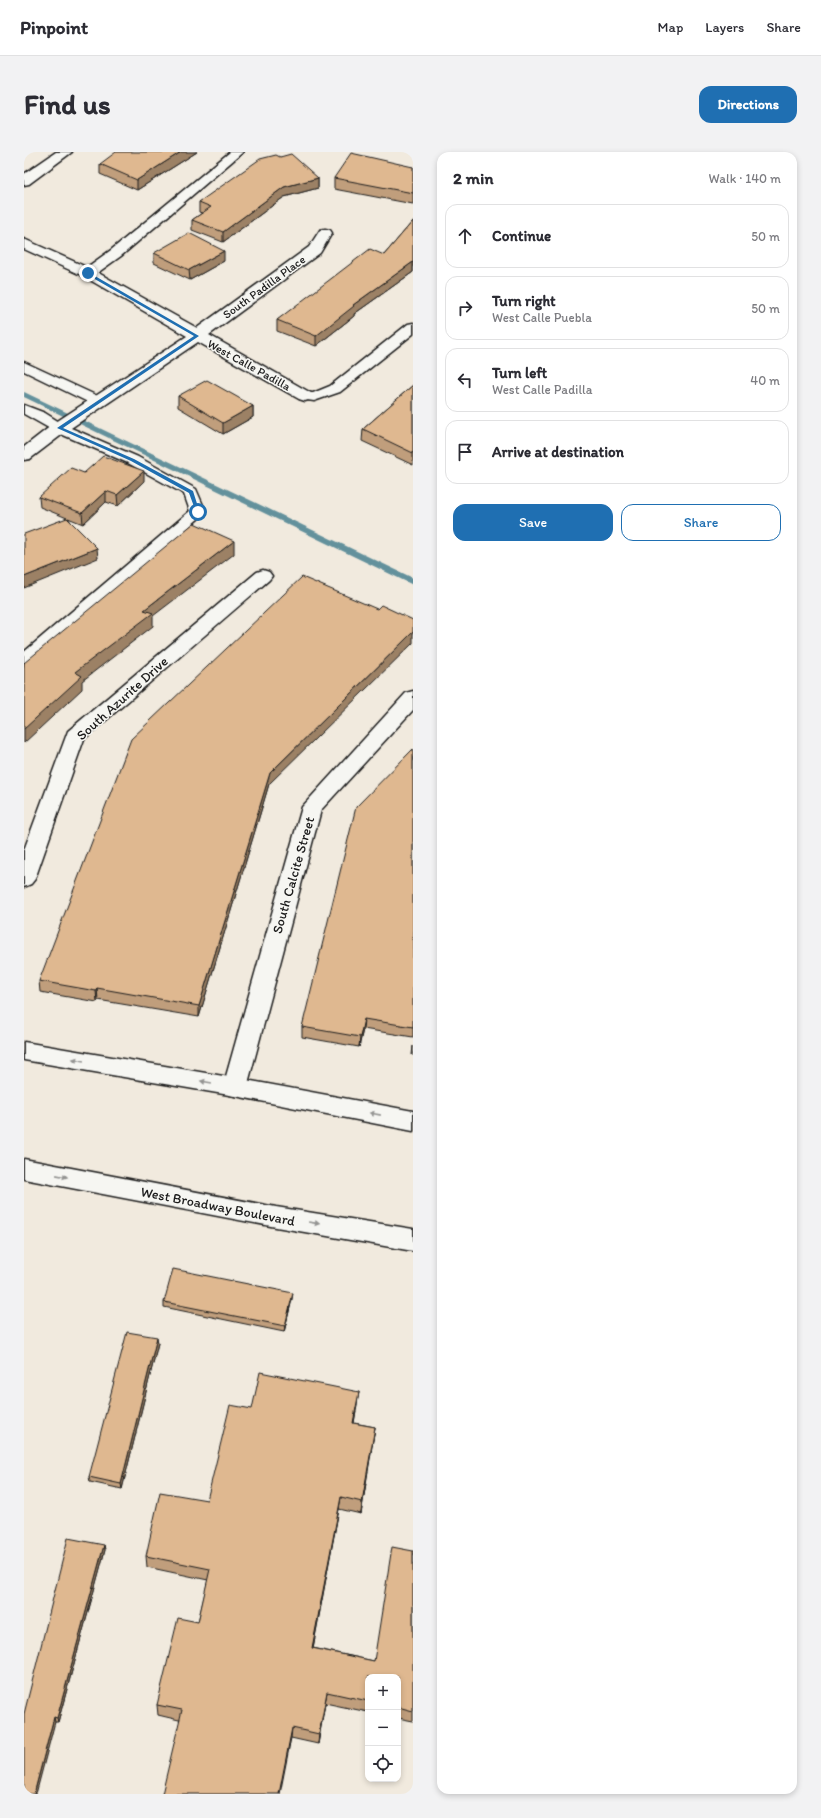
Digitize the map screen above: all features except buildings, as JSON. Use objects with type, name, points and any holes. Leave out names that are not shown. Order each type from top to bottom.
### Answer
[{"type":"street","points":[[24,181],[65,152]]},
{"type":"street","name":"South Padilla Place","points":[[24,455],[61,427],[197,336],[315,250],[325,233]]},
{"type":"street","name":"West Calle Padilla","points":[[24,243],[88,273],[304,396]]},
{"type":"street","name":"South Azurite Drive","points":[[24,879],[75,736],[263,576]]},
{"type":"street","name":"South Calcite Street","points":[[235,1087],[312,807],[413,698]]},
{"type":"street","points":[[24,1050],[235,1087],[413,1121]]},
{"type":"street","name":"West Broadway Boulevard","points":[[24,1169],[276,1217],[413,1240]]},
{"type":"lane","points":[[88,273],[116,253],[237,152]]},
{"type":"lane","points":[[304,396],[314,397],[335,389],[413,327]]},
{"type":"lane","points":[[24,366],[92,406]]},
{"type":"lane","points":[[24,409],[133,460],[191,492],[198,512],[24,661]]},
{"type":"waterway","points":[[24,394],[413,582]]},
{"type":"route","points":[[88,273],[197,336],[59,428],[133,460],[191,492],[198,512]]}]
